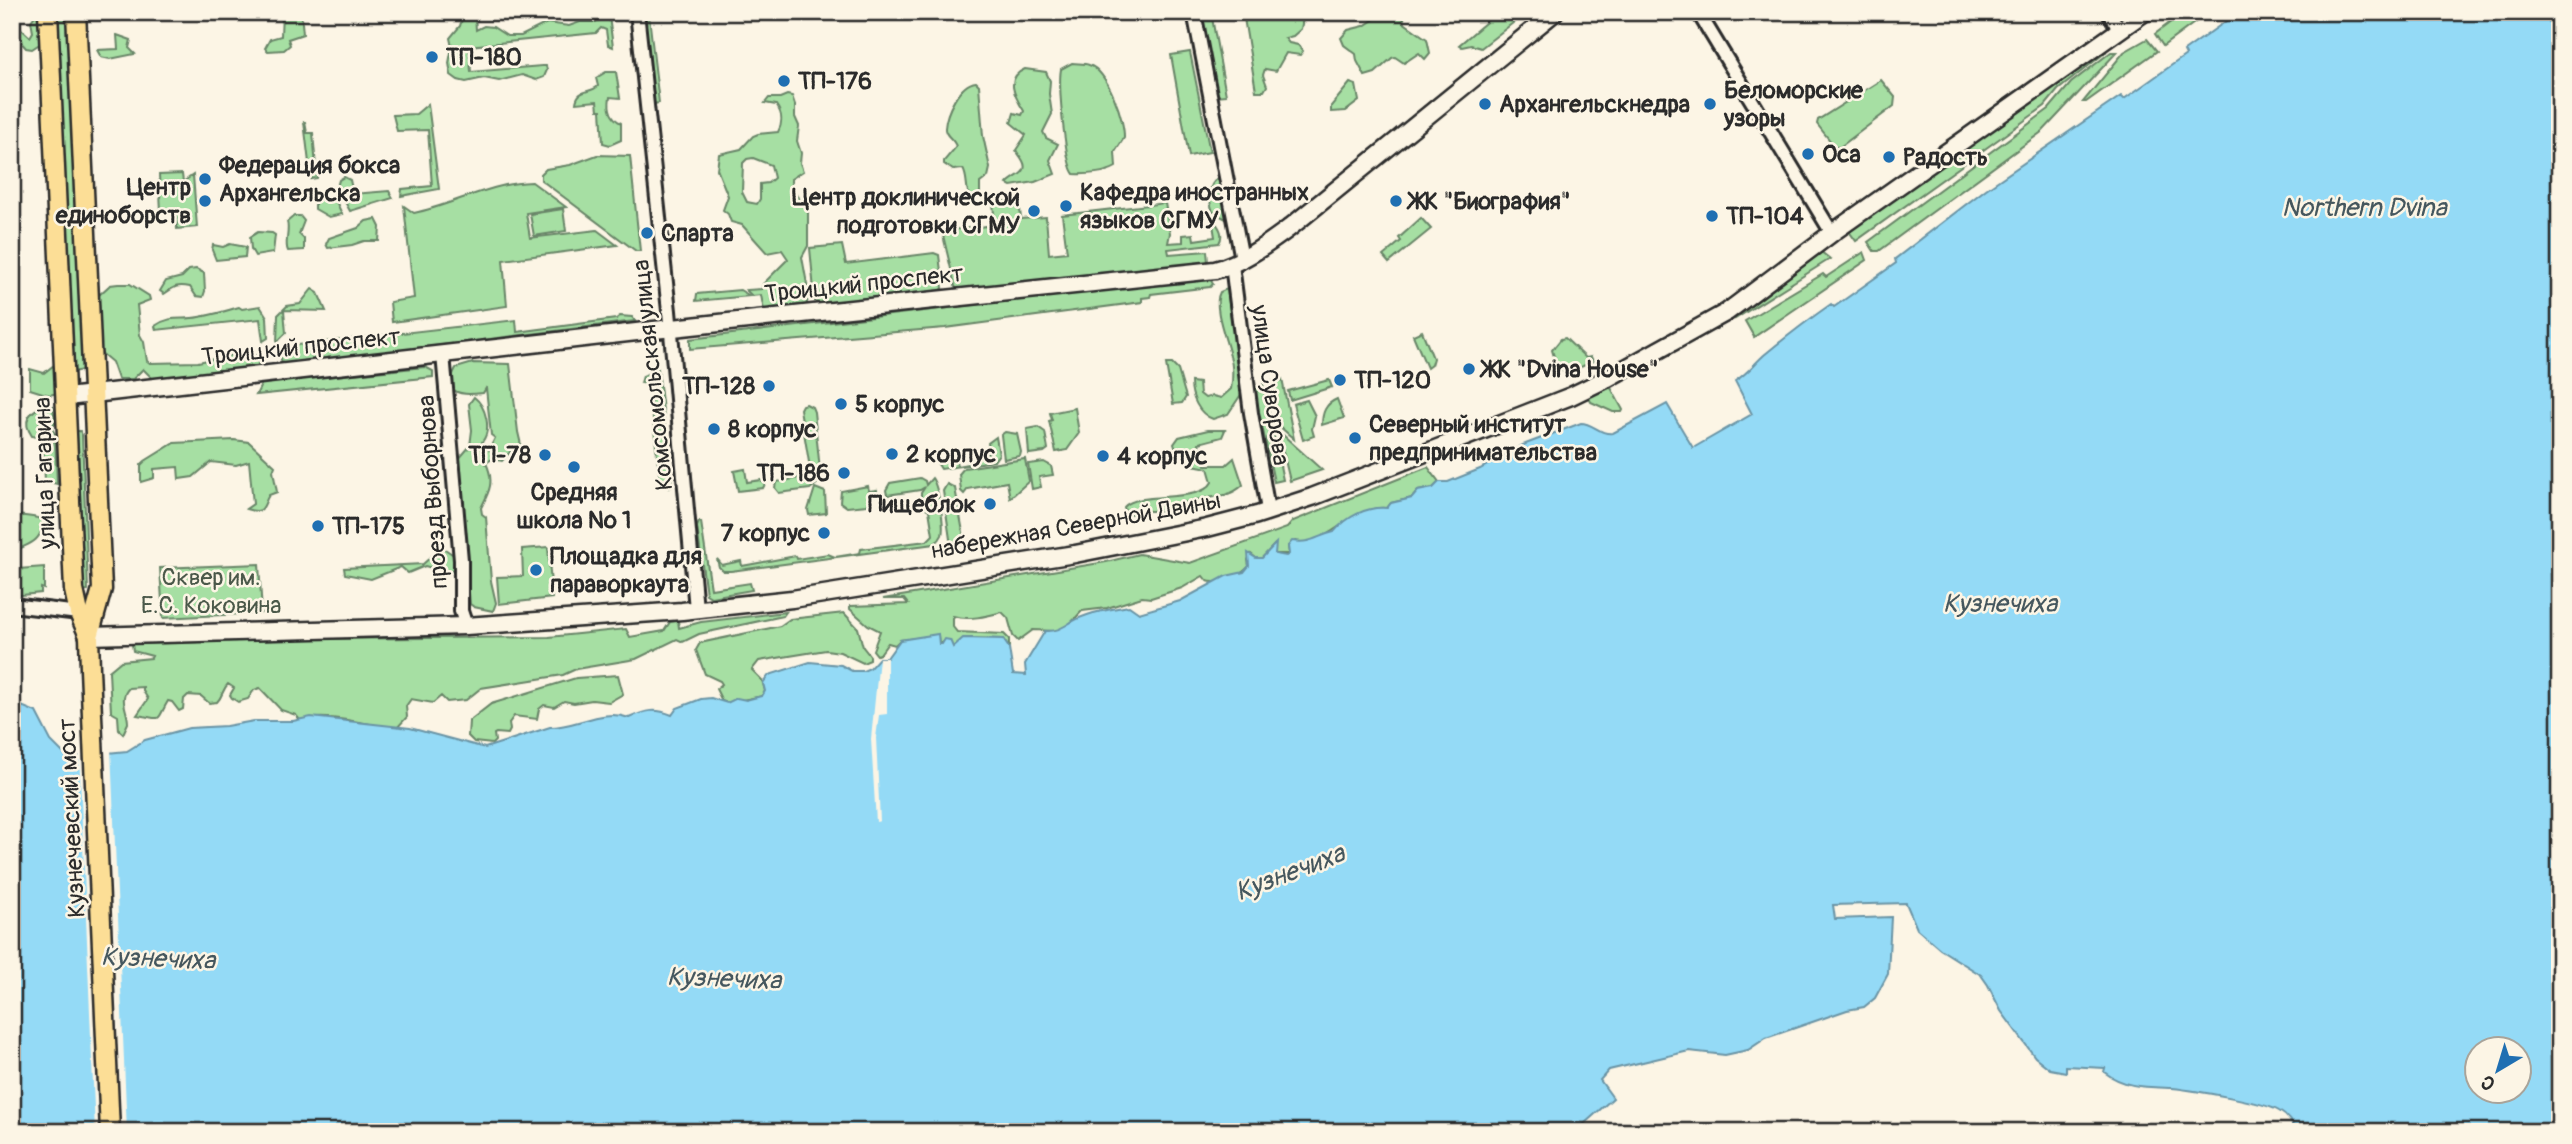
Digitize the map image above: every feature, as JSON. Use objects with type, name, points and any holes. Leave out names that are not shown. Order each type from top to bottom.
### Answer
[{"type":"main road","name":"улица Гагарина","points":[[48,12],[74,590],[79,613],[89,636]]},
{"type":"main road","name":"улица Гагарина","points":[[76,12],[102,593],[89,636],[90,669]]},
{"type":"main road","name":"Кузнечевский мост","points":[[90,669],[110,1132]]},
{"type":"street","name":"Комсомольская улица","points":[[637,12],[696,609]]},
{"type":"street","name":"улица Суворова","points":[[1194,12],[1237,262],[1251,413],[1268,510]]},
{"type":"street","name":"Троицкий проспект","points":[[67,397],[670,328],[1215,270],[1237,262],[1288,229],[1555,12]]},
{"type":"street","points":[[1698,12],[1832,233]]},
{"type":"street","points":[[2108,12],[2120,30]]},
{"type":"street","name":"набережная Северной Двины","points":[[89,636],[466,626],[792,599],[1075,554],[1207,528],[1312,497],[1514,419],[1608,378],[1727,312],[1832,233],[2145,12]]},
{"type":"street","name":"проезд Выборнова","points":[[443,354],[461,560],[461,611],[466,626]]},
{"type":"street","points":[[12,605],[79,613]]},
{"type":"green space","points":[[58,12],[69,12],[83,370],[72,372],[70,370]]},
{"type":"green space","points":[[282,12],[301,12],[303,34],[288,39],[290,45],[284,50],[268,51],[265,48],[270,39],[281,36]]},
{"type":"green space","points":[[464,12],[475,15],[476,30],[484,26],[493,27],[507,36],[521,36],[547,23],[569,26],[580,22],[595,22],[609,16],[613,47],[608,45],[606,30],[601,28],[596,33],[469,46],[471,72],[542,66],[546,66],[547,70],[544,77],[536,80],[522,75],[499,81],[484,78],[466,82],[451,75],[449,63],[452,47],[450,38],[460,26]]},
{"type":"green space","points":[[1200,12],[1211,12],[1226,95],[1215,96]]},
{"type":"green space","points":[[1243,12],[1296,13],[1303,19],[1301,29],[1293,36],[1285,38],[1303,51],[1300,55],[1286,53],[1276,71],[1265,69],[1263,75],[1267,86],[1264,91],[1256,91]]},
{"type":"green space","points":[[1385,12],[1406,12],[1403,22],[1427,39],[1430,53],[1425,59],[1419,53],[1404,63],[1392,58],[1375,73],[1365,76],[1356,54],[1344,45],[1341,38],[1348,30],[1364,26]]},
{"type":"green space","points":[[1498,12],[1527,12],[1481,48],[1459,45]]},
{"type":"green space","points":[[2184,12],[2209,12],[2163,46],[2155,34]]},
{"type":"green space","points":[[37,13],[41,43],[32,49],[26,48],[19,40],[18,26],[30,37],[33,32],[31,21]]},
{"type":"green space","points":[[649,16],[659,103],[654,104],[644,18]]},
{"type":"green space","points":[[117,35],[131,40],[129,48],[135,54],[110,59],[101,57],[97,50],[118,49]]},
{"type":"green space","points":[[2147,39],[2157,51],[2083,102],[2124,52]]},
{"type":"green space","points":[[2108,46],[2106,52],[2058,90],[2045,106],[1856,241],[1848,230]]},
{"type":"green space","points":[[1190,52],[1210,152],[1189,156],[1171,55]]},
{"type":"green space","points":[[2111,52],[2117,52],[2043,131],[1879,251],[1874,251],[1868,242],[2049,109],[2071,83]]},
{"type":"green space","points":[[1072,63],[1087,64],[1096,69],[1114,97],[1124,138],[1115,152],[1116,167],[1112,169],[1074,174],[1071,167],[1063,124],[1060,78],[1061,69]]},
{"type":"green space","points":[[1025,69],[1046,72],[1050,81],[1052,114],[1043,132],[1046,138],[1058,144],[1050,160],[1055,174],[1035,182],[1011,186],[1007,184],[1023,172],[1025,165],[1016,150],[1026,135],[1011,123],[1014,113],[1022,115],[1024,111],[1015,94],[1013,83],[1015,77]]},
{"type":"green space","points":[[606,72],[616,72],[620,98],[610,97],[611,112],[621,123],[621,140],[610,145],[603,143],[601,110],[598,110],[597,101],[576,103],[579,95],[598,86],[596,78]]},
{"type":"green space","points":[[1881,80],[1895,97],[1894,106],[1840,147],[1835,147],[1817,124],[1818,120]]},
{"type":"green space","points":[[976,82],[979,85],[983,136],[990,168],[988,177],[980,183],[980,196],[973,200],[968,194],[963,169],[953,170],[944,164],[944,161],[956,147],[945,131],[951,107],[964,88]]},
{"type":"green space","points":[[1350,83],[1356,85],[1359,101],[1346,111],[1331,112],[1331,106]]},
{"type":"green space","points":[[792,96],[799,126],[797,141],[803,171],[791,179],[791,188],[808,211],[808,246],[802,257],[809,295],[806,306],[764,311],[761,295],[752,296],[746,290],[762,289],[763,284],[788,259],[782,250],[767,253],[742,225],[731,222],[723,210],[728,196],[717,169],[719,154],[741,149],[758,134],[778,132],[780,111],[776,105],[765,103],[769,98]],"holes":[[[753,158],[771,165],[774,178],[768,183],[760,184],[760,199],[757,204],[747,202],[742,192],[743,163]]]},
{"type":"green space","points":[[428,104],[439,189],[401,196],[402,189],[432,186],[428,130],[397,131],[393,115],[416,114]]},
{"type":"green space","points":[[304,122],[307,133],[313,133],[317,178],[311,179]]},
{"type":"green space","points":[[597,155],[630,156],[640,251],[636,251],[541,180],[541,174],[546,169],[570,165]]},
{"type":"green space","points":[[182,174],[183,182],[193,175],[197,227],[177,229],[176,210],[161,211],[159,175]]},
{"type":"green space","points":[[344,177],[350,180],[353,194],[389,191],[393,198],[350,211],[337,187],[339,180]]},
{"type":"green space","points":[[1217,179],[1224,184],[1229,217],[1226,219],[1213,212],[1210,203],[1211,186]]},
{"type":"green space","points":[[532,182],[566,207],[526,213],[530,238],[597,230],[617,245],[503,260],[507,306],[392,322],[390,302],[414,298],[404,206],[414,213],[501,186]]},
{"type":"green space","points":[[315,194],[326,201],[335,199],[342,214],[329,217],[315,209]]},
{"type":"green space","points":[[1019,199],[1021,219],[1046,217],[1049,254],[1067,252],[1062,215],[1165,203],[1170,233],[1168,243],[1183,242],[1183,235],[1193,234],[1194,240],[1215,237],[1212,218],[1220,230],[1221,239],[1219,243],[1168,249],[1169,254],[1207,251],[1206,263],[956,290],[942,231],[995,225],[993,203]]},
{"type":"green space","points":[[563,209],[566,231],[534,236],[530,214]]},
{"type":"green space","points":[[294,216],[300,216],[304,221],[299,234],[304,239],[304,250],[288,251],[287,222]]},
{"type":"green space","points":[[1421,218],[1431,229],[1389,263],[1383,256],[1401,241],[1399,238]]},
{"type":"green space","points":[[376,219],[380,227],[379,241],[328,248],[326,244],[329,238]]},
{"type":"green space","points":[[258,232],[275,235],[273,253],[255,256],[250,237]]},
{"type":"green space","points":[[230,244],[246,247],[245,257],[216,260],[213,245],[223,247]]},
{"type":"green space","points":[[842,245],[846,264],[934,253],[939,255],[943,288],[941,291],[819,305],[815,301],[810,248]]},
{"type":"green space","points":[[1820,251],[1830,259],[1735,319],[1731,311]]},
{"type":"green space","points":[[1864,252],[1867,260],[1754,337],[1745,321],[1823,274],[1826,277]]},
{"type":"green space","points":[[196,269],[204,273],[203,297],[196,296],[190,287],[186,286],[176,287],[164,294],[160,291],[166,281],[182,277],[189,270]]},
{"type":"green space","points":[[1209,277],[1213,284],[1210,287],[1151,294],[1150,297],[1142,298],[1142,302],[945,328],[690,349],[690,339]]},
{"type":"green space","points":[[130,284],[149,296],[150,300],[137,305],[140,335],[147,361],[150,363],[198,362],[242,353],[259,356],[258,366],[261,368],[160,379],[152,378],[143,369],[133,379],[118,379],[112,362],[99,351],[98,296],[110,285]]},
{"type":"green space","points":[[312,289],[318,293],[326,311],[284,310],[286,333],[277,342],[278,315],[287,306],[300,304]]},
{"type":"green space","points":[[1227,289],[1242,393],[1228,414],[1213,419],[1203,413],[1196,404],[1191,382],[1199,383],[1200,394],[1205,398],[1221,398],[1231,389],[1232,364],[1218,306],[1220,292]]},
{"type":"green space","points":[[740,290],[750,296],[696,301],[697,294]]},
{"type":"green space","points":[[260,306],[267,317],[268,338],[263,341],[260,319],[156,330],[155,326],[172,319]]},
{"type":"green space","points":[[620,316],[632,317],[635,321],[282,365],[279,347],[516,320],[517,332],[616,319]]},
{"type":"green space","points":[[1422,331],[1433,358],[1427,368],[1413,335]]},
{"type":"green space","points":[[1565,338],[1586,358],[1591,357],[1593,361],[1565,375],[1552,350]]},
{"type":"green space","points":[[473,363],[510,364],[522,449],[511,451],[502,461],[492,459],[486,463],[490,481],[481,508],[486,517],[491,581],[496,603],[493,611],[470,604],[458,460],[470,446],[472,430],[469,404],[474,397],[482,406],[486,418],[487,431],[482,442],[484,449],[489,450],[495,438],[491,435],[486,388],[483,393],[471,394],[451,388],[451,378],[456,368]]},
{"type":"green space","points":[[1166,364],[1172,364],[1178,370],[1186,397],[1182,403],[1173,404]]},
{"type":"green space","points":[[54,365],[58,393],[49,395],[30,389],[30,369],[44,373]]},
{"type":"green space","points":[[425,367],[433,371],[433,377],[256,395],[262,383]]},
{"type":"green space","points":[[658,369],[672,486],[669,488],[660,482],[649,384],[641,383],[643,376]]},
{"type":"green space","points":[[1282,379],[1294,439],[1279,426],[1271,382]]},
{"type":"green space","points":[[1329,380],[1332,387],[1290,400],[1288,391]]},
{"type":"green space","points":[[1263,384],[1283,480],[1274,482],[1255,393],[1257,387]]},
{"type":"green space","points":[[1610,386],[1622,412],[1613,412],[1591,402],[1589,397]]},
{"type":"green space","points":[[1337,399],[1344,418],[1322,425],[1325,409]]},
{"type":"green space","points":[[1307,400],[1315,416],[1312,429],[1314,436],[1303,440],[1293,404]]},
{"type":"green space","points":[[806,404],[812,407],[814,412],[819,482],[810,489],[779,493],[775,488],[776,482],[800,478],[798,469],[810,468],[800,409]]},
{"type":"green space","points":[[45,405],[53,406],[55,421],[52,429],[55,434],[57,484],[45,481],[43,443],[52,445],[53,437],[42,419],[38,437],[32,436],[27,425],[31,413]]},
{"type":"green space","points":[[1075,408],[1079,433],[1067,450],[1056,452],[1049,421],[1052,420],[1050,413]]},
{"type":"green space","points":[[1038,427],[1045,432],[1048,449],[1029,454],[1027,429]]},
{"type":"green space","points":[[1208,430],[1225,430],[1222,437],[1199,443],[1202,460],[1206,465],[1226,465],[1234,458],[1243,485],[1222,496],[1184,503],[1169,510],[1130,514],[1125,512],[1124,507],[1132,502],[1196,493],[1206,489],[1212,482],[1208,468],[1193,465],[1185,456],[1178,455],[1174,444],[1179,437]]},
{"type":"green space","points":[[80,431],[82,435],[88,590],[81,591],[74,432]]},
{"type":"green space","points":[[1005,432],[1017,434],[1020,456],[1004,459],[1001,435]]},
{"type":"green space","points":[[1279,435],[1283,435],[1322,470],[1290,481]]},
{"type":"green space","points":[[996,437],[999,454],[994,461],[941,469],[936,461],[946,459],[945,453],[954,451],[957,466],[973,463],[972,456],[990,453],[988,443]]},
{"type":"green space","points":[[234,440],[249,442],[275,466],[273,471],[277,492],[269,495],[260,510],[246,509],[253,504],[249,461],[236,465],[211,462],[193,477],[179,479],[178,467],[154,469],[154,478],[141,482],[141,465],[174,443]]},
{"type":"green space","points":[[1025,459],[1029,481],[1010,498],[1007,482],[968,489],[964,494],[961,491],[959,474],[964,468]]},
{"type":"green space","points":[[1044,462],[1051,466],[1053,475],[1039,477],[1041,487],[1032,489],[1028,464]]},
{"type":"green space","points":[[1428,467],[1439,482],[1433,488],[1418,491],[1412,498],[1391,503],[1387,508],[1361,513],[1317,539],[1295,541],[1288,546],[1289,554],[1275,554],[1274,545],[1262,558],[1251,554],[1249,566],[1245,570],[1224,581],[1207,581],[1203,576],[1182,588],[1151,598],[1142,597],[1107,608],[1082,611],[1069,625],[1056,631],[1033,630],[1018,641],[1013,636],[1008,618],[1002,612],[971,618],[953,616],[953,627],[957,632],[1004,634],[1009,639],[1009,648],[1003,639],[964,638],[953,647],[944,642],[939,644],[938,635],[900,640],[895,645],[888,643],[877,655],[873,650],[880,631],[868,625],[850,609],[850,606],[908,604],[904,599],[883,599],[1106,562],[1139,554],[1190,563],[1287,528],[1293,521]]},
{"type":"green space","points":[[745,469],[747,482],[761,480],[765,484],[763,488],[738,491],[734,471]]},
{"type":"green space","points":[[920,478],[926,485],[932,478],[939,497],[943,530],[934,544],[731,571],[723,571],[719,567],[717,559],[722,565],[741,561],[742,566],[796,556],[797,559],[828,554],[835,557],[860,553],[861,549],[927,541],[933,535],[929,510],[921,505],[921,493],[925,487],[887,495],[886,490],[890,483]]},
{"type":"green space","points":[[947,484],[955,488],[965,543],[951,546],[943,491]]},
{"type":"green space","points":[[868,486],[869,491],[877,492],[867,505],[847,507],[840,502],[841,491]]},
{"type":"green space","points":[[815,488],[825,492],[826,513],[809,515],[808,510]]},
{"type":"green space","points":[[17,515],[38,518],[47,526],[43,526],[36,540],[15,551],[13,558],[12,521]]},
{"type":"green space","points":[[699,522],[711,589],[750,583],[752,590],[711,597],[706,594],[697,527]]},
{"type":"green space","points":[[442,547],[455,556],[455,565],[450,573],[425,566],[408,573],[401,567],[371,579],[345,574],[344,568],[423,564]]},
{"type":"green space","name":"Площадка для параворкаута","points":[[548,547],[552,598],[499,604],[497,577],[523,576],[522,549]]},
{"type":"green space","name":"Сквер им. Е.С. Коковина","points":[[259,564],[262,613],[163,618],[160,568]]},
{"type":"green space","points":[[44,567],[44,589],[41,588],[41,593],[12,596],[12,573],[18,569]]},
{"type":"green space","points":[[786,612],[783,616],[699,634],[683,642],[677,639],[636,659],[576,669],[563,675],[481,688],[466,700],[447,702],[441,696],[433,703],[411,699],[406,706],[407,717],[397,728],[324,718],[300,720],[296,715],[281,710],[260,688],[254,690],[248,699],[238,702],[230,695],[234,688],[228,684],[217,702],[209,703],[201,696],[188,695],[184,699],[183,709],[179,711],[168,701],[158,718],[137,715],[148,699],[143,687],[129,688],[124,696],[128,723],[123,734],[119,730],[118,716],[111,712],[109,671],[121,661],[152,656],[133,651],[132,644],[549,637],[626,629],[630,637],[664,631],[670,622],[678,621],[679,628],[701,622]]},
{"type":"green space","points":[[844,613],[858,628],[870,660],[863,663],[840,652],[826,650],[759,661],[752,670],[762,680],[765,691],[762,696],[727,703],[722,701],[716,689],[722,684],[705,674],[696,650],[700,643],[780,626],[790,619]]},
{"type":"green space","points":[[618,675],[623,694],[609,702],[564,701],[554,707],[544,705],[539,709],[537,719],[514,716],[509,723],[508,734],[494,734],[495,741],[492,744],[474,742],[468,736],[469,721],[491,704],[576,678]]},
{"type":"water","name":"Кузнечиха","points":[[2239,12],[2560,12],[2560,1132],[2296,1132],[2282,1113],[2259,1104],[2195,1091],[2128,1084],[2104,1072],[2105,1068],[2066,1066],[2066,1072],[2050,1069],[2035,1057],[2001,1011],[1981,975],[1940,949],[1917,929],[1906,903],[1833,905],[1835,919],[1891,917],[1888,974],[1875,998],[1864,1007],[1847,1010],[1766,1038],[1748,1050],[1725,1055],[1689,1051],[1609,1070],[1600,1080],[1613,1098],[1575,1132],[12,1132],[12,702],[36,712],[51,741],[67,757],[127,751],[145,740],[189,728],[254,721],[293,721],[311,717],[410,728],[485,748],[550,727],[600,716],[629,718],[655,711],[672,715],[677,708],[701,699],[711,698],[727,703],[737,698],[746,700],[762,696],[765,691],[763,683],[769,675],[810,662],[841,665],[852,671],[863,671],[879,658],[887,658],[900,640],[938,634],[939,644],[945,639],[950,640],[953,647],[963,638],[1003,639],[1009,648],[1013,674],[1026,675],[1025,664],[1045,631],[1057,630],[1081,617],[1101,611],[1129,606],[1139,613],[1180,601],[1226,576],[1244,572],[1249,566],[1248,553],[1262,558],[1276,543],[1275,554],[1286,556],[1292,541],[1309,541],[1334,532],[1358,514],[1387,508],[1391,503],[1412,498],[1418,491],[1433,488],[1439,482],[1448,482],[1480,469],[1523,445],[1581,423],[1613,433],[1667,404],[1693,448],[1752,414],[1735,381],[1772,348],[1831,304],[1834,307],[1896,263],[1895,259],[1986,189],[2121,96],[2124,99],[2186,55],[2184,51]]},
{"type":"pier","points":[[879,658],[887,658],[887,714],[879,715],[876,738],[880,821],[876,822],[871,739]]},
{"type":"pier","points":[[111,749],[127,1132],[95,1132],[79,752]]},
{"type":"place","name":"ТП-180","points":[[432,57]]},
{"type":"place","name":"ТП-176","points":[[784,81]]},
{"type":"place","name":"Архангельскнедра","points":[[1485,104]]},
{"type":"place","name":"Беломорские узоры","points":[[1710,104]]},
{"type":"place","name":"Оса","points":[[1808,154]]},
{"type":"place","name":"Радость","points":[[1889,157]]},
{"type":"place","name":"Федерация бокса Архангельска","points":[[205,179]]},
{"type":"place","name":"Центр единоборств","points":[[205,201]]},
{"type":"place","name":"ЖК \"Биография\"","points":[[1396,201]]},
{"type":"place","name":"Кафедра иностранных языков СГМУ","points":[[1066,206]]},
{"type":"place","name":"Центр доклинической подготовки СГМУ","points":[[1034,211]]},
{"type":"place","name":"ТП-104","points":[[1712,216]]},
{"type":"place","name":"Спарта","points":[[647,233]]},
{"type":"place","name":"ЖК \"Dvina House\"","points":[[1469,369]]},
{"type":"place","name":"ТП-120","points":[[1340,380]]},
{"type":"place","name":"ТП-128","points":[[769,386]]},
{"type":"place","name":"5 корпус","points":[[841,404]]},
{"type":"place","name":"8 корпус","points":[[714,429]]},
{"type":"place","name":"Северный институт предпринимательства","points":[[1355,438]]},
{"type":"place","name":"2 корпус","points":[[892,454]]},
{"type":"place","name":"ТП-78","points":[[545,455]]},
{"type":"place","name":"4 корпус","points":[[1103,456]]},
{"type":"place","name":"Средняя школа № 1","points":[[574,467]]},
{"type":"place","name":"ТП-186","points":[[844,473]]},
{"type":"place","name":"Пищеблок","points":[[990,504]]},
{"type":"place","name":"ТП-175","points":[[318,526]]},
{"type":"place","name":"7 корпус","points":[[824,533]]},
{"type":"place","name":"Площадка для параворкаута","points":[[536,570]]},
{"type":"water label","name":"Northern Dvina","points":[[2364,208]]}]
